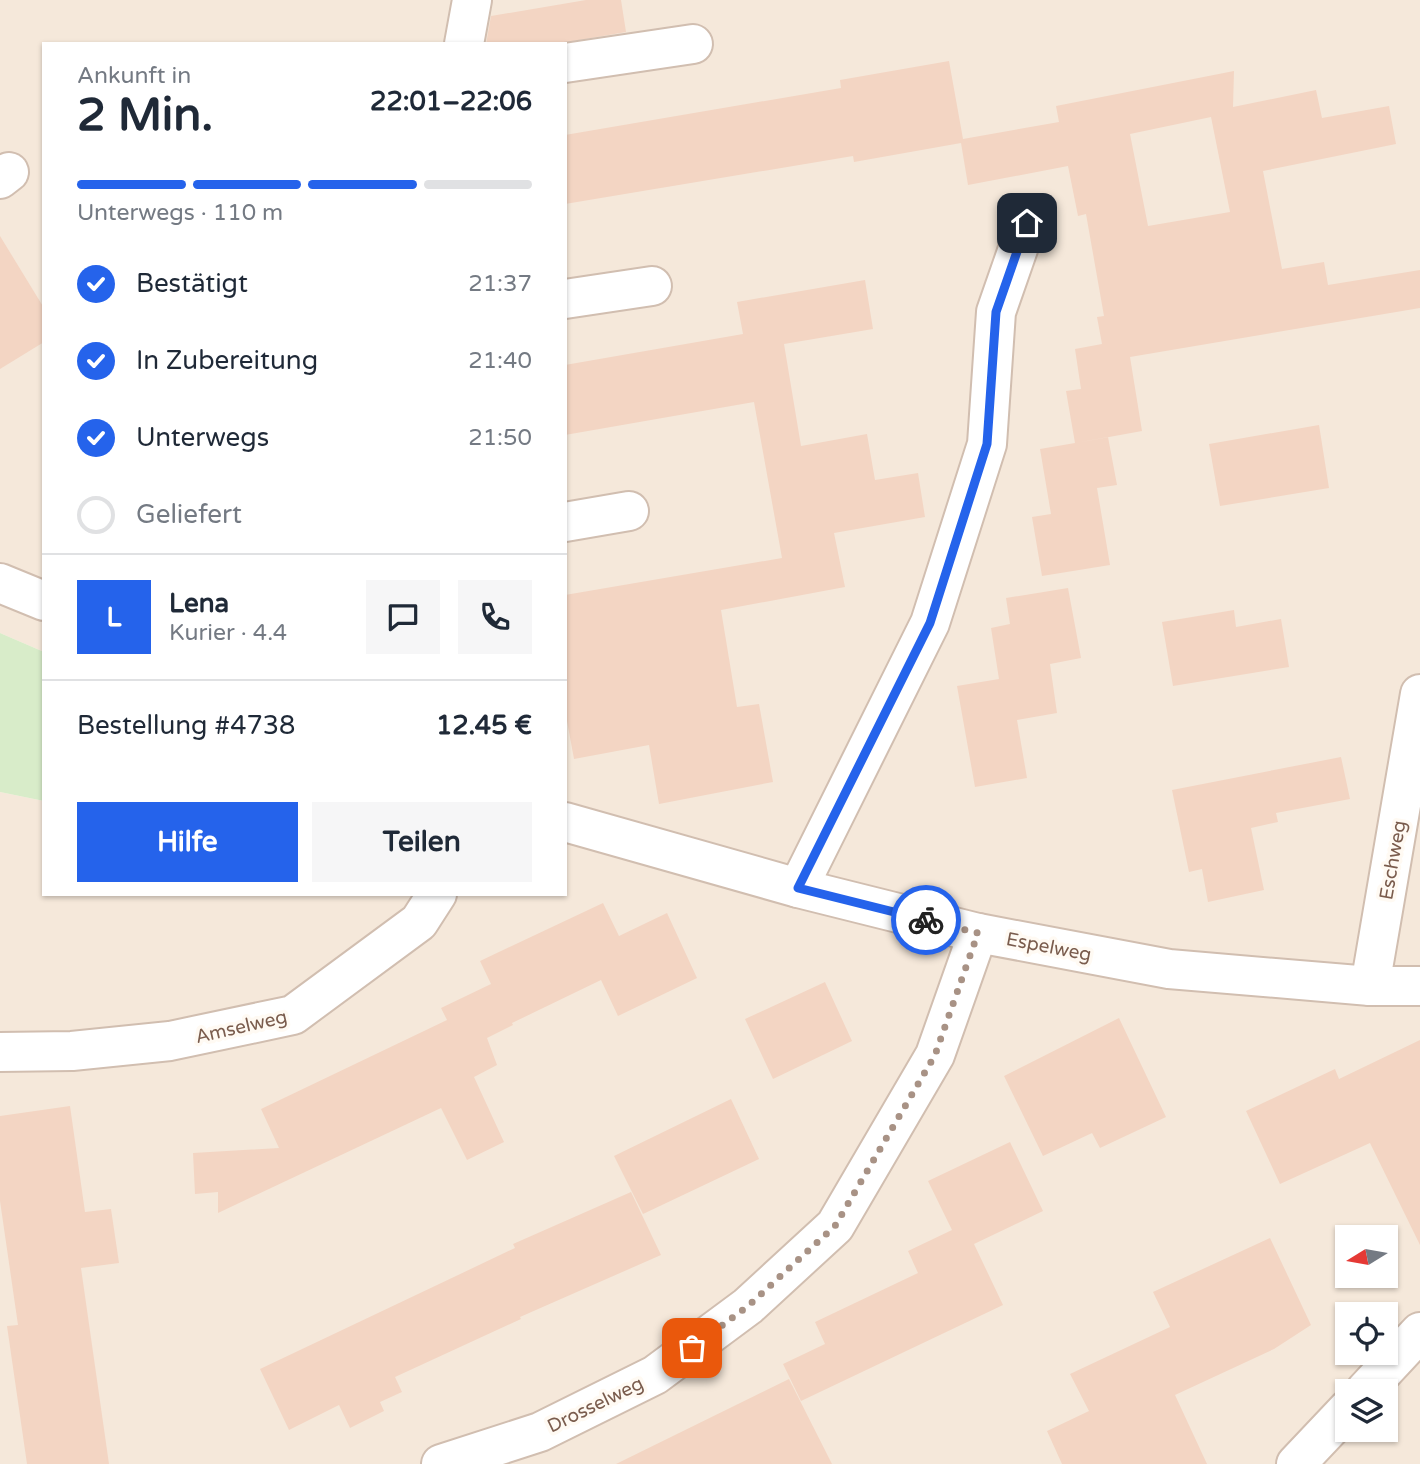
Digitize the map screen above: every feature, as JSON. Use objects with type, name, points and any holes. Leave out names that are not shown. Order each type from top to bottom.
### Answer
[{"type":"street","points":[[464,42],[472,0]]},
{"type":"street","points":[[567,63],[693,44]]},
{"type":"street","points":[[798,888],[930,623],[987,444],[996,312],[1027,223]]},
{"type":"street","points":[[567,299],[652,286]]},
{"type":"street","points":[[567,522],[629,511]]},
{"type":"street","points":[[0,583],[42,600]]},
{"type":"street","name":"Eschweg","points":[[1370,986],[1420,694]]},
{"type":"street","name":"Espelweg","points":[[567,823],[798,888],[978,933],[1169,969],[1370,986],[1420,986]]},
{"type":"street","name":"Amselweg","points":[[0,1052],[72,1051],[170,1041],[293,1015],[419,922],[436,896]]},
{"type":"street","name":"Drosselweg","points":[[441,1464],[540,1432],[655,1375],[748,1306],[835,1226],[935,1055],[978,933]]},
{"type":"street","points":[[1376,1379],[1420,1332]]},
{"type":"street","points":[[1296,1464],[1335,1423]]},
{"type":"shaded area","points":[[0,0],[1420,0],[1420,1464],[0,1464],[0,792],[42,801],[42,896],[567,896],[567,42],[42,42],[42,651],[0,633]]},
{"type":"green space","points":[[0,633],[42,651],[42,801],[0,792]]},
{"type":"building","points":[[586,0],[621,0],[626,32],[567,42],[486,42],[491,16]]},
{"type":"building","points":[[949,61],[963,139],[1059,122],[1056,106],[1234,71],[1233,107],[1316,90],[1322,118],[1389,106],[1396,144],[1263,171],[1282,269],[1324,262],[1328,285],[1420,270],[1420,308],[1130,357],[1142,431],[1108,437],[1117,485],[1097,488],[1110,565],[1042,576],[1032,517],[1051,514],[1040,449],[1075,443],[1066,391],[1081,389],[1075,349],[1102,344],[1097,317],[1104,316],[1086,214],[1078,216],[1068,166],[968,185],[961,143],[854,162],[853,156],[567,204],[567,135],[841,88],[840,80]],"holes":[[[1211,117],[1230,212],[1148,226],[1130,134]]]},
{"type":"building","points":[[0,236],[42,305],[42,343],[0,369]]},
{"type":"building","points":[[865,280],[873,329],[784,344],[801,446],[867,434],[875,480],[918,473],[925,517],[834,533],[845,587],[721,610],[737,707],[759,704],[773,782],[659,804],[649,745],[574,759],[567,721],[567,595],[782,558],[754,402],[567,435],[567,365],[743,334],[737,302]]},
{"type":"building","points":[[1319,425],[1329,488],[1220,506],[1209,444]]},
{"type":"building","points":[[1068,588],[1081,658],[1050,664],[1057,713],[1017,720],[1027,778],[975,787],[957,686],[999,679],[991,628],[1010,624],[1006,598]]},
{"type":"building","points":[[1234,610],[1236,627],[1281,619],[1289,667],[1173,686],[1162,622]]},
{"type":"building","points":[[1341,757],[1350,799],[1276,813],[1278,822],[1251,828],[1264,890],[1208,902],[1202,869],[1189,872],[1172,790]]},
{"type":"building","points":[[603,903],[619,936],[667,913],[697,978],[618,1016],[601,980],[487,1038],[497,1065],[474,1077],[504,1142],[467,1160],[441,1108],[218,1213],[218,1192],[195,1194],[193,1153],[279,1148],[261,1109],[447,1020],[441,1008],[491,984],[480,961]]},
{"type":"building","points":[[825,982],[852,1041],[773,1079],[745,1019]]},
{"type":"building","points":[[1119,1018],[1166,1117],[1100,1148],[1092,1133],[1043,1156],[1004,1076]]},
{"type":"building","points":[[1420,1040],[1420,1245],[1370,1143],[1280,1184],[1246,1111],[1335,1069],[1339,1079]]},
{"type":"building","points":[[731,1099],[759,1159],[643,1214],[614,1156]]},
{"type":"building","points":[[70,1106],[85,1212],[111,1209],[119,1263],[81,1268],[109,1464],[27,1464],[7,1326],[18,1325],[0,1201],[0,1116]]},
{"type":"building","points":[[1010,1142],[1043,1211],[974,1244],[1003,1305],[801,1401],[783,1364],[825,1344],[815,1322],[918,1273],[908,1251],[952,1230],[928,1181]]},
{"type":"building","points":[[631,1192],[661,1255],[520,1317],[521,1319],[395,1377],[402,1392],[380,1402],[384,1411],[350,1428],[339,1405],[289,1430],[260,1369],[515,1248],[513,1244]]},
{"type":"building","points":[[1270,1238],[1311,1325],[1274,1349],[1175,1395],[1207,1464],[1062,1464],[1047,1431],[1089,1411],[1070,1374],[1170,1327],[1153,1292]]},
{"type":"building","points":[[789,1379],[832,1464],[616,1464]]},
{"type":"way so far","points":[[692,1348],[748,1306],[835,1226],[935,1055],[978,933],[926,920]]},
{"type":"route","points":[[926,920],[798,888],[930,623],[987,444],[996,312],[1027,223]]}]
